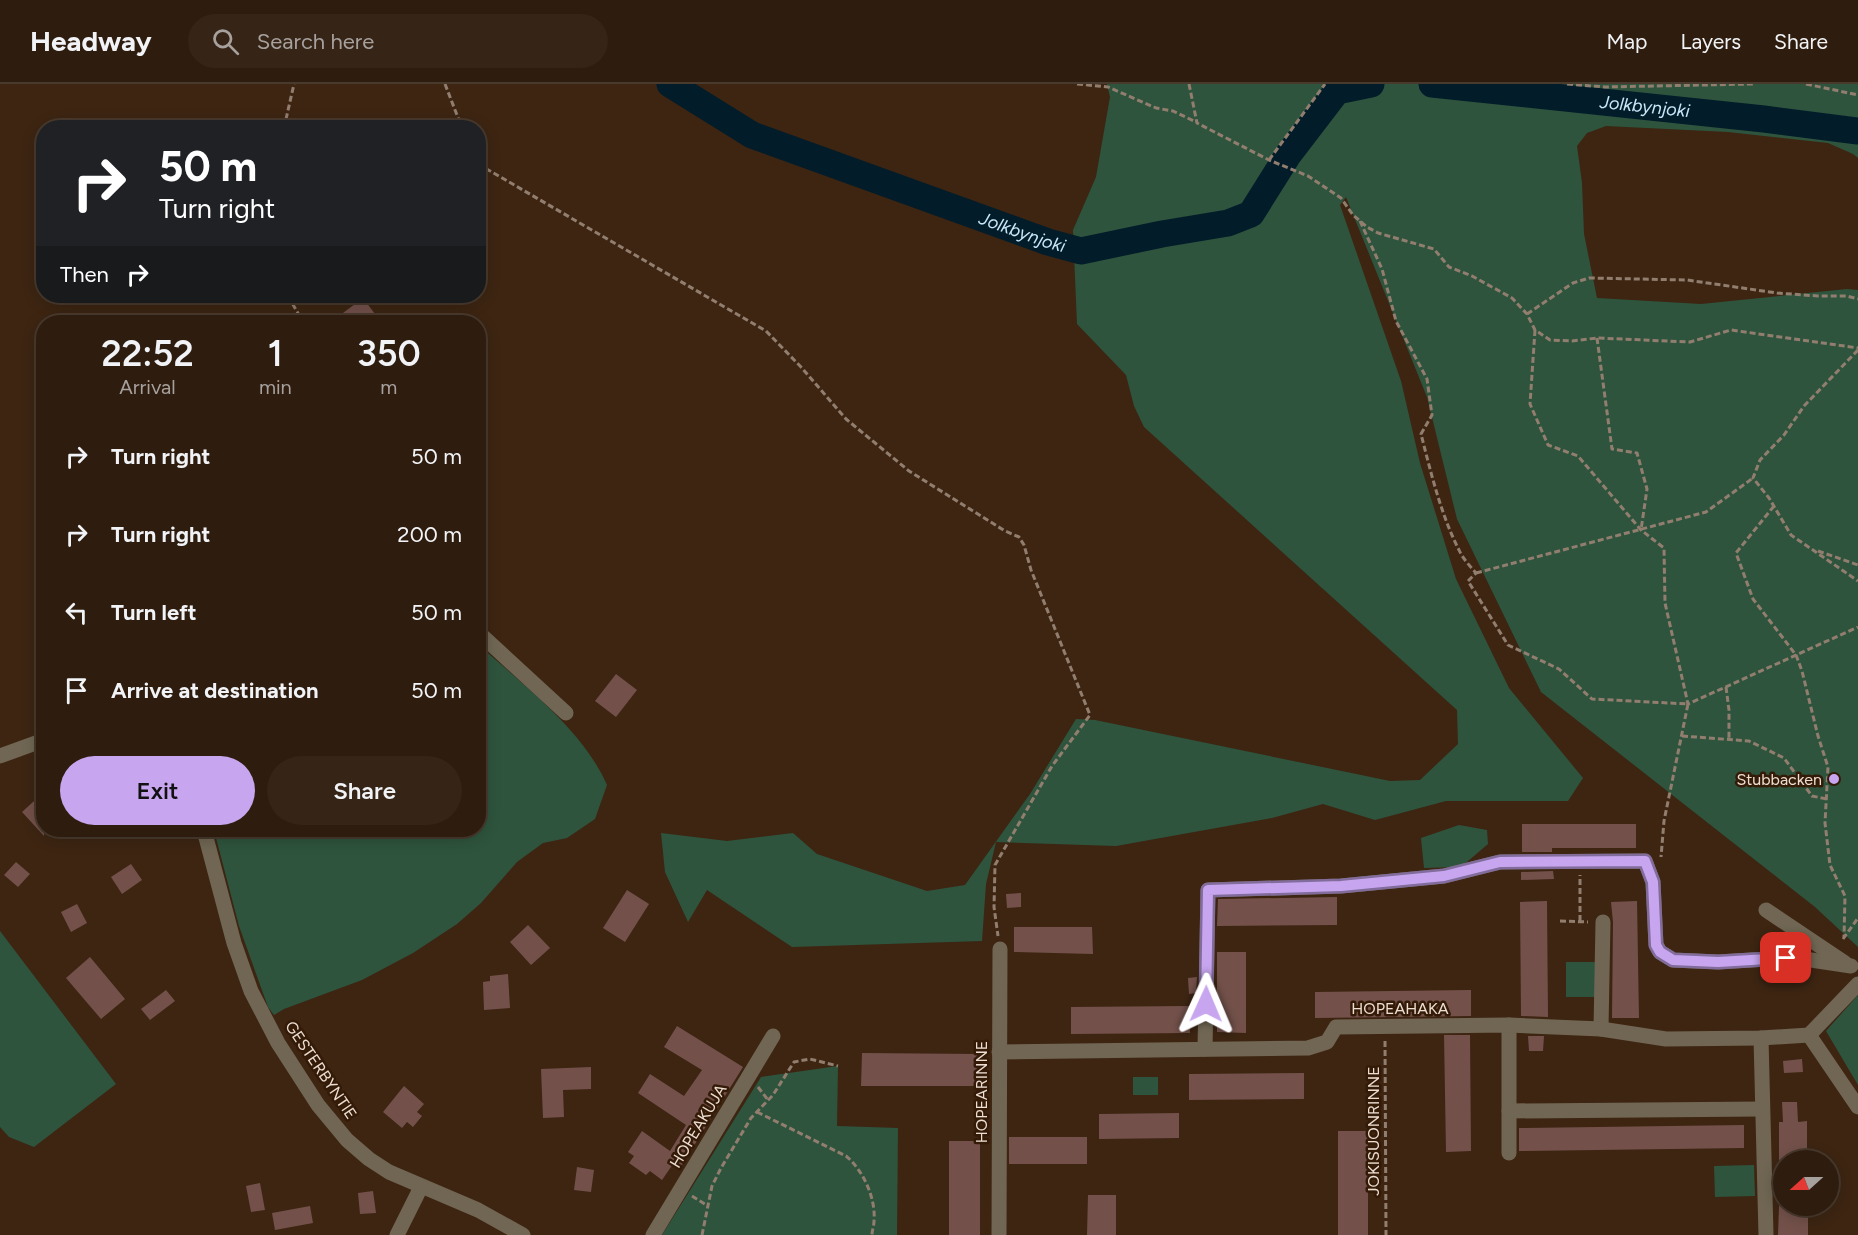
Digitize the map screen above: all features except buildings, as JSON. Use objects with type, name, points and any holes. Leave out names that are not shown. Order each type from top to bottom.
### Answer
[{"type":"street","points":[[486,639],[566,713]]},
{"type":"street","points":[[0,756],[36,743]]},
{"type":"street","name":"GESTERBYNTIE","points":[[206,837],[237,952],[251,991],[278,1044],[318,1105],[347,1140],[389,1172],[478,1210],[523,1235]]},
{"type":"street","points":[[1205,1049],[1208,890],[1341,886],[1444,876],[1500,862],[1645,861],[1653,882],[1656,945],[1660,952],[1673,960],[1718,962],[1786,958],[1811,960],[1855,969]]},
{"type":"street","points":[[1766,910],[1855,969]]},
{"type":"street","points":[[1601,1029],[1603,922]]},
{"type":"street","name":"HOPEARINNE","points":[[999,1235],[1000,949]]},
{"type":"street","points":[[1858,984],[1809,1035],[1858,1107]]},
{"type":"street","points":[[1509,1025],[1509,1153]]},
{"type":"street","name":"HOPEAHAKA","points":[[999,1052],[1308,1048],[1328,1042],[1336,1027],[1509,1025],[1601,1029],[1666,1039],[1809,1035]]},
{"type":"street","name":"HOPEAKUJA","points":[[653,1235],[773,1036]]},
{"type":"street","points":[[1761,1038],[1766,1235]]},
{"type":"street","points":[[1509,1111],[1762,1109]]},
{"type":"street","points":[[397,1235],[422,1187]]},
{"type":"path","points":[[286,120],[294,84]]},
{"type":"path","points":[[445,84],[459,120]]},
{"type":"path","points":[[1077,84],[1108,87],[1156,108],[1173,111],[1269,160],[1308,176],[1341,198],[1353,215],[1378,233],[1434,249],[1449,267],[1472,276],[1512,298],[1527,314],[1535,330],[1550,340],[1572,341],[1597,338],[1690,342],[1731,330],[1858,349]]},
{"type":"path","points":[[1108,87],[1112,84]]},
{"type":"path","points":[[1189,84],[1197,123]]},
{"type":"path","points":[[1269,160],[1325,84]]},
{"type":"path","points":[[1567,84],[1605,87],[1752,84]]},
{"type":"path","points":[[1806,84],[1858,95]]},
{"type":"path","points":[[486,169],[766,331],[846,419],[909,471],[1005,531],[1019,537],[1090,715],[1052,766],[995,865],[994,907],[1000,949]]},
{"type":"path","points":[[1359,220],[1382,269],[1396,321],[1427,379],[1432,415],[1421,434],[1429,465],[1459,552],[1476,573]]},
{"type":"path","points":[[1527,314],[1573,283],[1589,278],[1687,280],[1778,293],[1847,296],[1858,299]]},
{"type":"path","points":[[1535,330],[1530,404],[1548,445],[1578,456],[1641,530],[1664,548],[1665,603],[1688,704],[1664,822],[1661,857]]},
{"type":"path","points":[[1597,338],[1612,449],[1637,453],[1647,489],[1641,530]]},
{"type":"path","points":[[1858,349],[1804,406],[1784,435],[1760,460],[1753,478],[1706,512],[1476,573],[1468,581],[1508,645],[1559,669],[1592,699],[1688,704],[1858,627]]},
{"type":"path","points":[[1753,478],[1774,506],[1791,536],[1814,549],[1858,581]]},
{"type":"path","points":[[1774,506],[1736,553],[1753,599],[1796,655],[1802,671],[1828,767],[1826,823],[1830,865],[1845,896],[1844,938],[1858,918]]},
{"type":"path","points":[[1814,549],[1858,565]]},
{"type":"path","points":[[1726,687],[1729,739]]},
{"type":"path","points":[[1682,735],[1749,741],[1784,758],[1812,796],[1827,799]]},
{"type":"path","points":[[1580,862],[1580,921]]},
{"type":"path","points":[[1560,921],[1603,922]]},
{"type":"path","name":"JOKISUONRINNE","points":[[1385,1028],[1386,1235]]},
{"type":"path","points":[[702,1235],[712,1186],[751,1118],[773,1095],[794,1062],[810,1059],[838,1066]]},
{"type":"path","points":[[757,1112],[846,1156],[854,1163],[867,1184],[872,1203],[875,1220],[872,1235]]},
{"type":"green space","points":[[1107,84],[1858,84],[1858,158],[1828,143],[1728,132],[1606,126],[1587,133],[1577,146],[1582,183],[1584,234],[1597,298],[1701,304],[1847,289],[1858,290],[1858,947],[1815,907],[1541,692],[1457,519],[1427,397],[1346,197],[1340,205],[1401,381],[1420,463],[1456,579],[1509,688],[1583,778],[1568,801],[1446,801],[1375,820],[1323,804],[1272,818],[1116,846],[996,842],[986,884],[982,941],[792,947],[707,890],[688,922],[665,872],[661,833],[727,841],[793,833],[817,854],[927,891],[965,885],[1030,794],[1076,719],[1095,720],[1390,781],[1420,780],[1458,744],[1457,710],[1144,427],[1134,406],[1126,375],[1077,324],[1073,230],[1096,177],[1110,97]]},
{"type":"green space","points":[[486,651],[533,692],[568,727],[596,765],[607,785],[595,819],[567,838],[543,843],[517,862],[481,903],[457,924],[413,953],[362,980],[284,1009],[274,1015],[268,1007],[239,926],[216,837],[486,837]]},
{"type":"green space","points":[[1459,825],[1487,830],[1488,844],[1461,867],[1424,868],[1421,838]]},
{"type":"green space","points":[[0,931],[116,1084],[34,1147],[9,1137],[0,1127]]},
{"type":"green space","points":[[1566,962],[1595,962],[1596,997],[1566,997]]},
{"type":"green space","points":[[1858,995],[1858,1085],[1826,1031]]},
{"type":"green space","points":[[838,1066],[837,1126],[898,1128],[897,1235],[662,1235],[761,1077]]},
{"type":"green space","points":[[1133,1077],[1158,1077],[1158,1095],[1133,1095]]},
{"type":"green space","points":[[1754,1165],[1755,1196],[1715,1197],[1714,1166]]},
{"type":"waterway","name":"Jolkbynjoki","points":[[670,84],[752,135],[1048,242],[1081,251],[1228,223],[1251,214],[1288,155],[1337,91],[1371,84]]},
{"type":"waterway","name":"Jolkbynjoki","points":[[1432,84],[1858,131]]},
{"type":"place","name":"Stubbacken","points":[[1834,779]]},
{"type":"route","points":[[1206,1004],[1208,890],[1341,886],[1444,876],[1500,862],[1645,861],[1653,882],[1656,945],[1665,956],[1673,960],[1718,962],[1786,958]]}]
